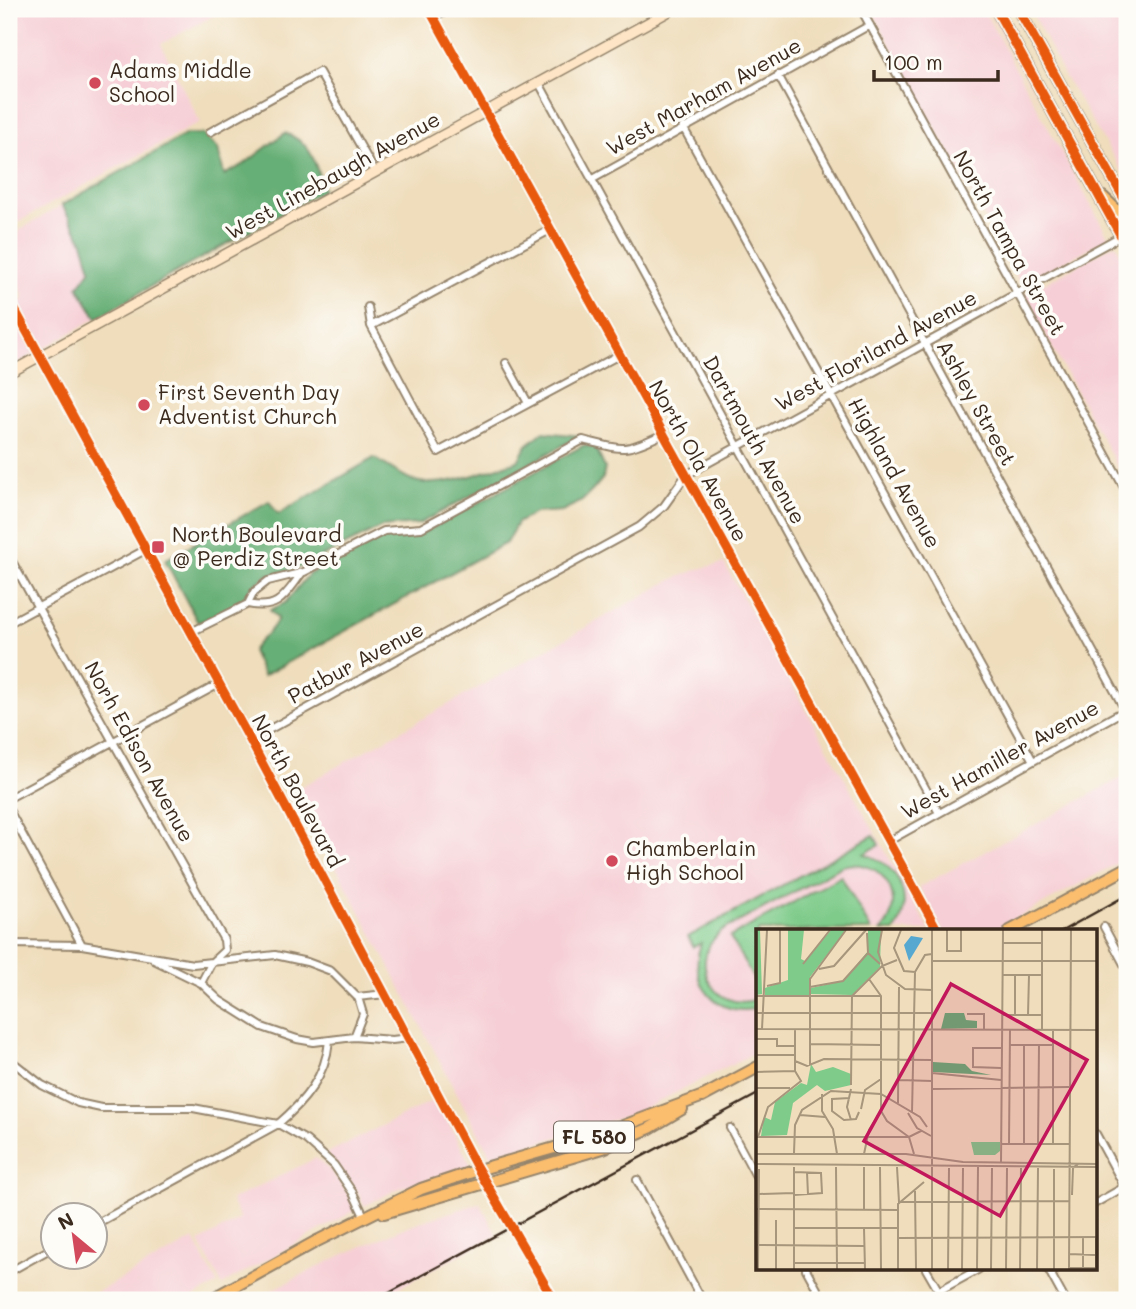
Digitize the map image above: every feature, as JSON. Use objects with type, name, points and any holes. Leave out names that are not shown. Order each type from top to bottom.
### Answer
[{"type":"main road","points":[[996,9],[1124,237],[1127,247]]},
{"type":"main road","points":[[1018,9],[1127,204]]},
{"type":"main road","points":[[1016,47],[1034,38]]},
{"type":"main road","points":[[1096,190],[1127,220]]},
{"type":"main road","points":[[1014,929],[1127,868]]},
{"type":"main road","name":"FL 580","points":[[365,1218],[603,1148],[650,1128],[756,1068]]},
{"type":"main road","name":"FL 580","points":[[210,1300],[317,1241],[421,1189],[596,1136],[706,1095]]},
{"type":"street","name":"North Ola Avenue","points":[[429,9],[937,929]]},
{"type":"street","points":[[434,18],[450,9]]},
{"type":"street","name":"West Linebaugh Avenue","points":[[9,373],[673,9]]},
{"type":"street","name":"North Tampa Street","points":[[861,9],[1127,493]]},
{"type":"street","name":"West Marham Avenue","points":[[593,179],[870,25]]},
{"type":"street","points":[[210,132],[319,72],[376,172]]},
{"type":"street","name":"Ashley Street","points":[[778,75],[923,345],[1126,710]]},
{"type":"street","name":"Dartmouth Avenue","points":[[539,83],[939,813]]},
{"type":"street","name":"Highland Avenue","points":[[683,127],[1033,761]]},
{"type":"street","points":[[370,326],[550,230]]},
{"type":"street","name":"West Floriland Avenue","points":[[479,616],[639,527],[664,506],[686,475],[1124,237]]},
{"type":"street","name":"North Boulevard","points":[[9,299],[250,740],[478,1170],[554,1300]]},
{"type":"street","points":[[368,307],[370,326],[438,452],[619,355]]},
{"type":"street","points":[[506,363],[528,403]]},
{"type":"street","points":[[191,632],[248,604],[254,592],[268,581],[304,572],[384,531],[421,528],[583,440],[612,449],[626,449],[663,434]]},
{"type":"street","points":[[9,623],[145,550]]},
{"type":"street","name":"Norh Edison Avenue","points":[[9,556],[224,940],[225,950],[212,962]]},
{"type":"street","points":[[248,604],[259,607],[281,600],[304,572]]},
{"type":"street","name":"Patbur Avenue","points":[[250,740],[479,616]]},
{"type":"street","points":[[9,798],[219,684]]},
{"type":"street","name":"West Hamiller Avenue","points":[[889,841],[1126,710]]},
{"type":"street","points":[[9,810],[82,945]]},
{"type":"street","points":[[1104,927],[1127,971]]},
{"type":"street","points":[[9,944],[82,945],[193,964],[275,955],[307,962],[331,971],[358,997],[363,1014],[354,1037]]},
{"type":"street","points":[[146,956],[201,983],[219,1000],[262,1027],[297,1039],[314,1042],[354,1037],[392,1040],[409,1038]]},
{"type":"street","points":[[201,983],[212,962]]},
{"type":"street","points":[[358,997],[386,994]]},
{"type":"street","points":[[108,1217],[278,1124],[294,1111],[313,1087],[324,1066],[329,1041]]},
{"type":"street","points":[[9,1059],[42,1084],[78,1103],[101,1108],[193,1108],[278,1124],[306,1140],[334,1165],[353,1193],[365,1218]]},
{"type":"street","points":[[730,1128],[756,1176]]},
{"type":"street","points":[[1098,1138],[1126,1187],[1098,1202]]},
{"type":"street","points":[[637,1180],[702,1300]]},
{"type":"street","points":[[9,1272],[38,1256]]},
{"type":"street","points":[[807,1270],[823,1300]]},
{"type":"street","points":[[927,1270],[944,1300]]},
{"type":"street","points":[[922,1300],[977,1270]]},
{"type":"street","points":[[1049,1270],[1065,1300]]},
{"type":"shaded area","name":"Adams Middle School","points":[[9,9],[226,9],[161,44],[200,122],[9,227]]},
{"type":"shaded area","points":[[871,9],[983,9],[1109,238],[1021,285]]},
{"type":"shaded area","points":[[987,9],[991,9],[1045,114],[1014,58]]},
{"type":"shaded area","points":[[1030,9],[1127,9],[1127,179],[1065,77]]},
{"type":"shaded area","points":[[62,205],[83,243],[91,269],[86,300],[97,318],[41,350],[16,304],[24,299],[9,254],[9,245],[20,230]]},
{"type":"shaded area","points":[[1115,244],[1127,265],[1127,484],[1023,295]]},
{"type":"shaded area","points":[[9,308],[34,354],[9,368]]},
{"type":"shaded area","name":"Chamberlain High School","points":[[724,563],[929,929],[756,929],[756,1052],[634,1114],[491,1157],[295,790],[669,581],[698,569]]},
{"type":"shaded area","points":[[1127,775],[1127,858],[998,929],[942,929],[919,887]]},
{"type":"shaded area","points":[[436,1099],[472,1167],[400,1188],[364,1206],[358,1192],[325,1154]]},
{"type":"shaded area","points":[[316,1158],[330,1170],[351,1197],[356,1210],[222,1285],[199,1242],[240,1219],[231,1200]]},
{"type":"shaded area","points":[[480,1203],[497,1235],[376,1300],[252,1300],[340,1256],[413,1224]]},
{"type":"shaded area","points":[[194,1239],[218,1284],[188,1300],[83,1300]]},
{"type":"green space","points":[[285,133],[308,149],[323,190],[97,318],[78,287],[91,269],[83,242],[62,205],[187,134],[202,134],[218,148],[224,175],[243,165]]},
{"type":"green space","points":[[543,432],[580,436],[419,524],[382,527],[301,567],[266,576],[251,588],[243,601],[198,623],[165,560],[269,501],[278,514],[374,458],[412,480],[424,483],[451,481],[518,461],[527,445]]},
{"type":"green space","points":[[584,445],[596,448],[605,468],[603,478],[582,501],[562,511],[535,513],[517,523],[506,543],[263,676],[252,651],[276,623],[278,618],[270,610],[285,603],[309,574],[386,536],[423,533]]},
{"type":"green space","points":[[874,835],[879,845],[864,854],[876,859],[894,874],[903,895],[904,907],[896,929],[882,929],[893,906],[887,883],[869,867],[856,864],[842,866],[725,929],[713,940],[706,954],[708,980],[716,991],[727,999],[741,1002],[756,999],[756,1008],[729,1008],[708,994],[698,971],[701,943],[693,947],[688,937]]},
{"type":"green space","points":[[841,876],[870,929],[756,929],[756,983],[730,937]]},
{"type":"railway","points":[[1066,929],[1127,895]]},
{"type":"railway","points":[[376,1300],[756,1095]]},
{"type":"cycle path","points":[[429,9],[937,929]]},
{"type":"cycle path","points":[[996,9],[1127,247]]},
{"type":"cycle path","points":[[1018,9],[1127,204]]},
{"type":"cycle path","points":[[9,299],[250,740],[476,1166],[554,1300]]},
{"type":"place","name":"Adams Middle School","points":[[95,83]]},
{"type":"place","name":"First Seventh Day Adventist Church","points":[[144,405]]},
{"type":"place","name":"North Boulevard @ Perdiz Street","points":[[158,547]]},
{"type":"place","name":"Chamberlain High School","points":[[612,861]]}]
